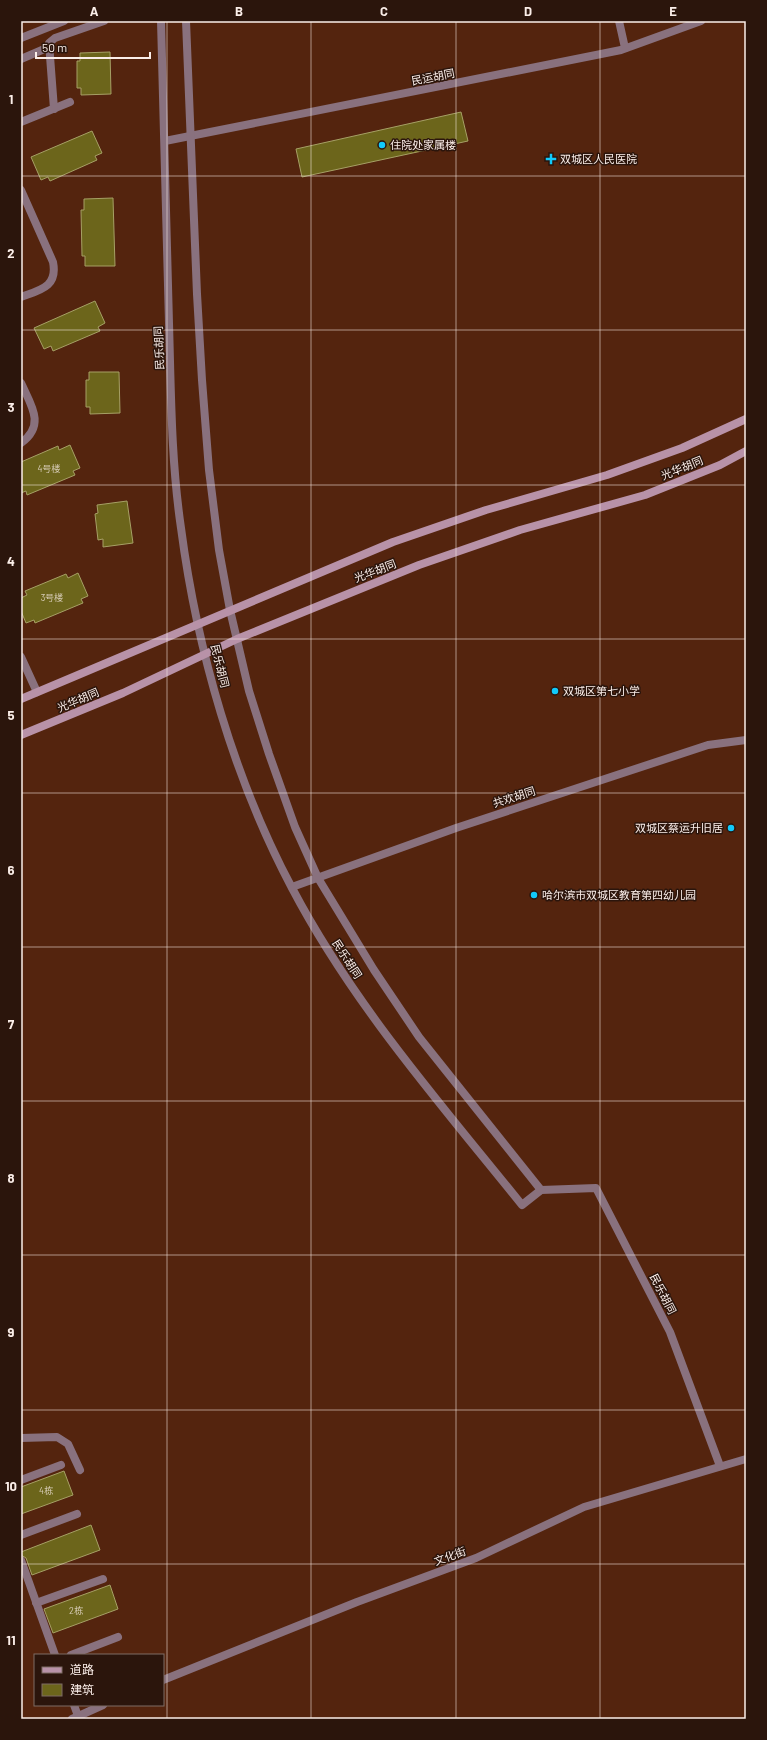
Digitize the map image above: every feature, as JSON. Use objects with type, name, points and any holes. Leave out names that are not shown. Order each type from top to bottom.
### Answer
[{"type":"main road","name":"光华胡同","points":[[21,699],[393,542],[486,510],[607,475],[682,448],[746,419]]},
{"type":"main road","name":"光华胡同","points":[[21,735],[123,693],[237,639],[420,565],[520,530],[645,495],[720,465],[746,451]]},
{"type":"street","points":[[21,38],[64,21]]},
{"type":"street","points":[[54,109],[49,43],[55,38],[104,21]]},
{"type":"street","name":"民乐胡同","points":[[161,21],[170,374],[176,478],[181,528],[205,654],[216,695],[237,760],[267,836],[292,888],[319,935],[392,1044],[522,1205],[541,1190],[596,1188],[670,1332],[720,1466]]},
{"type":"street","name":"民乐胡同","points":[[186,21],[202,380],[209,470],[218,550],[230,610],[249,691],[268,754],[295,827],[318,878],[374,970],[419,1038],[541,1190]]},
{"type":"street","points":[[619,21],[626,48]]},
{"type":"street","name":"民运胡同","points":[[165,141],[626,48],[701,21]]},
{"type":"street","points":[[21,59],[49,47]]},
{"type":"street","points":[[21,122],[70,102]]},
{"type":"street","points":[[21,190],[55,269],[54,277],[50,284],[42,289],[21,297]]},
{"type":"street","points":[[21,383],[34,413],[35,422],[27,439],[21,443]]},
{"type":"street","points":[[21,657],[37,692]]},
{"type":"street","name":"共欢胡同","points":[[292,888],[456,828],[708,744],[746,740]]},
{"type":"street","points":[[21,1438],[57,1437],[68,1444],[80,1470]]},
{"type":"street","name":"文化街","points":[[164,1680],[357,1602],[476,1558],[584,1507],[746,1459]]},
{"type":"street","points":[[21,1480],[61,1465]]},
{"type":"street","points":[[21,1536],[77,1514]]},
{"type":"street","points":[[21,1560],[55,1654]]},
{"type":"street","points":[[36,1603],[103,1579]]},
{"type":"street","points":[[21,1589],[30,1585]]},
{"type":"street","points":[[74,1654],[118,1637]]},
{"type":"street","points":[[74,1706],[75,1718],[101,1706]]},
{"type":"building","points":[[110,52],[111,94],[81,95],[81,88],[77,88],[77,61],[80,61],[80,53]]},
{"type":"building","name":"住院处家属楼","points":[[461,112],[468,141],[302,177],[296,149]]},
{"type":"building","points":[[92,131],[102,153],[95,156],[97,160],[50,181],[48,177],[41,180],[31,157]]},
{"type":"building","points":[[113,198],[115,266],[85,266],[85,256],[82,256],[81,210],[84,210],[84,199]]},
{"type":"building","points":[[95,301],[105,323],[98,327],[100,331],[53,351],[51,346],[44,349],[34,328]]},
{"type":"building","points":[[89,372],[119,372],[120,413],[90,414],[90,407],[86,407],[86,380],[89,380]]},
{"type":"building","points":[[70,445],[80,468],[73,471],[75,475],[27,495],[26,491],[21,493],[21,462],[58,446],[59,450]]},
{"type":"building","points":[[127,501],[133,543],[103,547],[103,539],[98,540],[95,514],[98,513],[97,505]]},
{"type":"building","points":[[78,573],[88,596],[81,599],[83,603],[35,623],[34,620],[26,623],[21,611],[21,598],[27,595],[25,591],[66,574],[68,578]]},
{"type":"building","points":[[64,1471],[73,1495],[21,1514],[21,1487]]},
{"type":"building","points":[[91,1525],[100,1550],[32,1575],[26,1558],[21,1555],[21,1552]]},
{"type":"building","points":[[110,1585],[118,1609],[53,1633],[44,1609]]},
{"type":"place","name":"住院处家属楼","points":[[382,145]]},
{"type":"place","name":"双城区人民医院","points":[[551,159]]},
{"type":"place","name":"双城区第七小学","points":[[555,691]]},
{"type":"place","name":"双城区蔡运升旧居","points":[[731,828]]},
{"type":"place","name":"哈尔滨市双城区教育第四幼儿园","points":[[534,895]]}]
